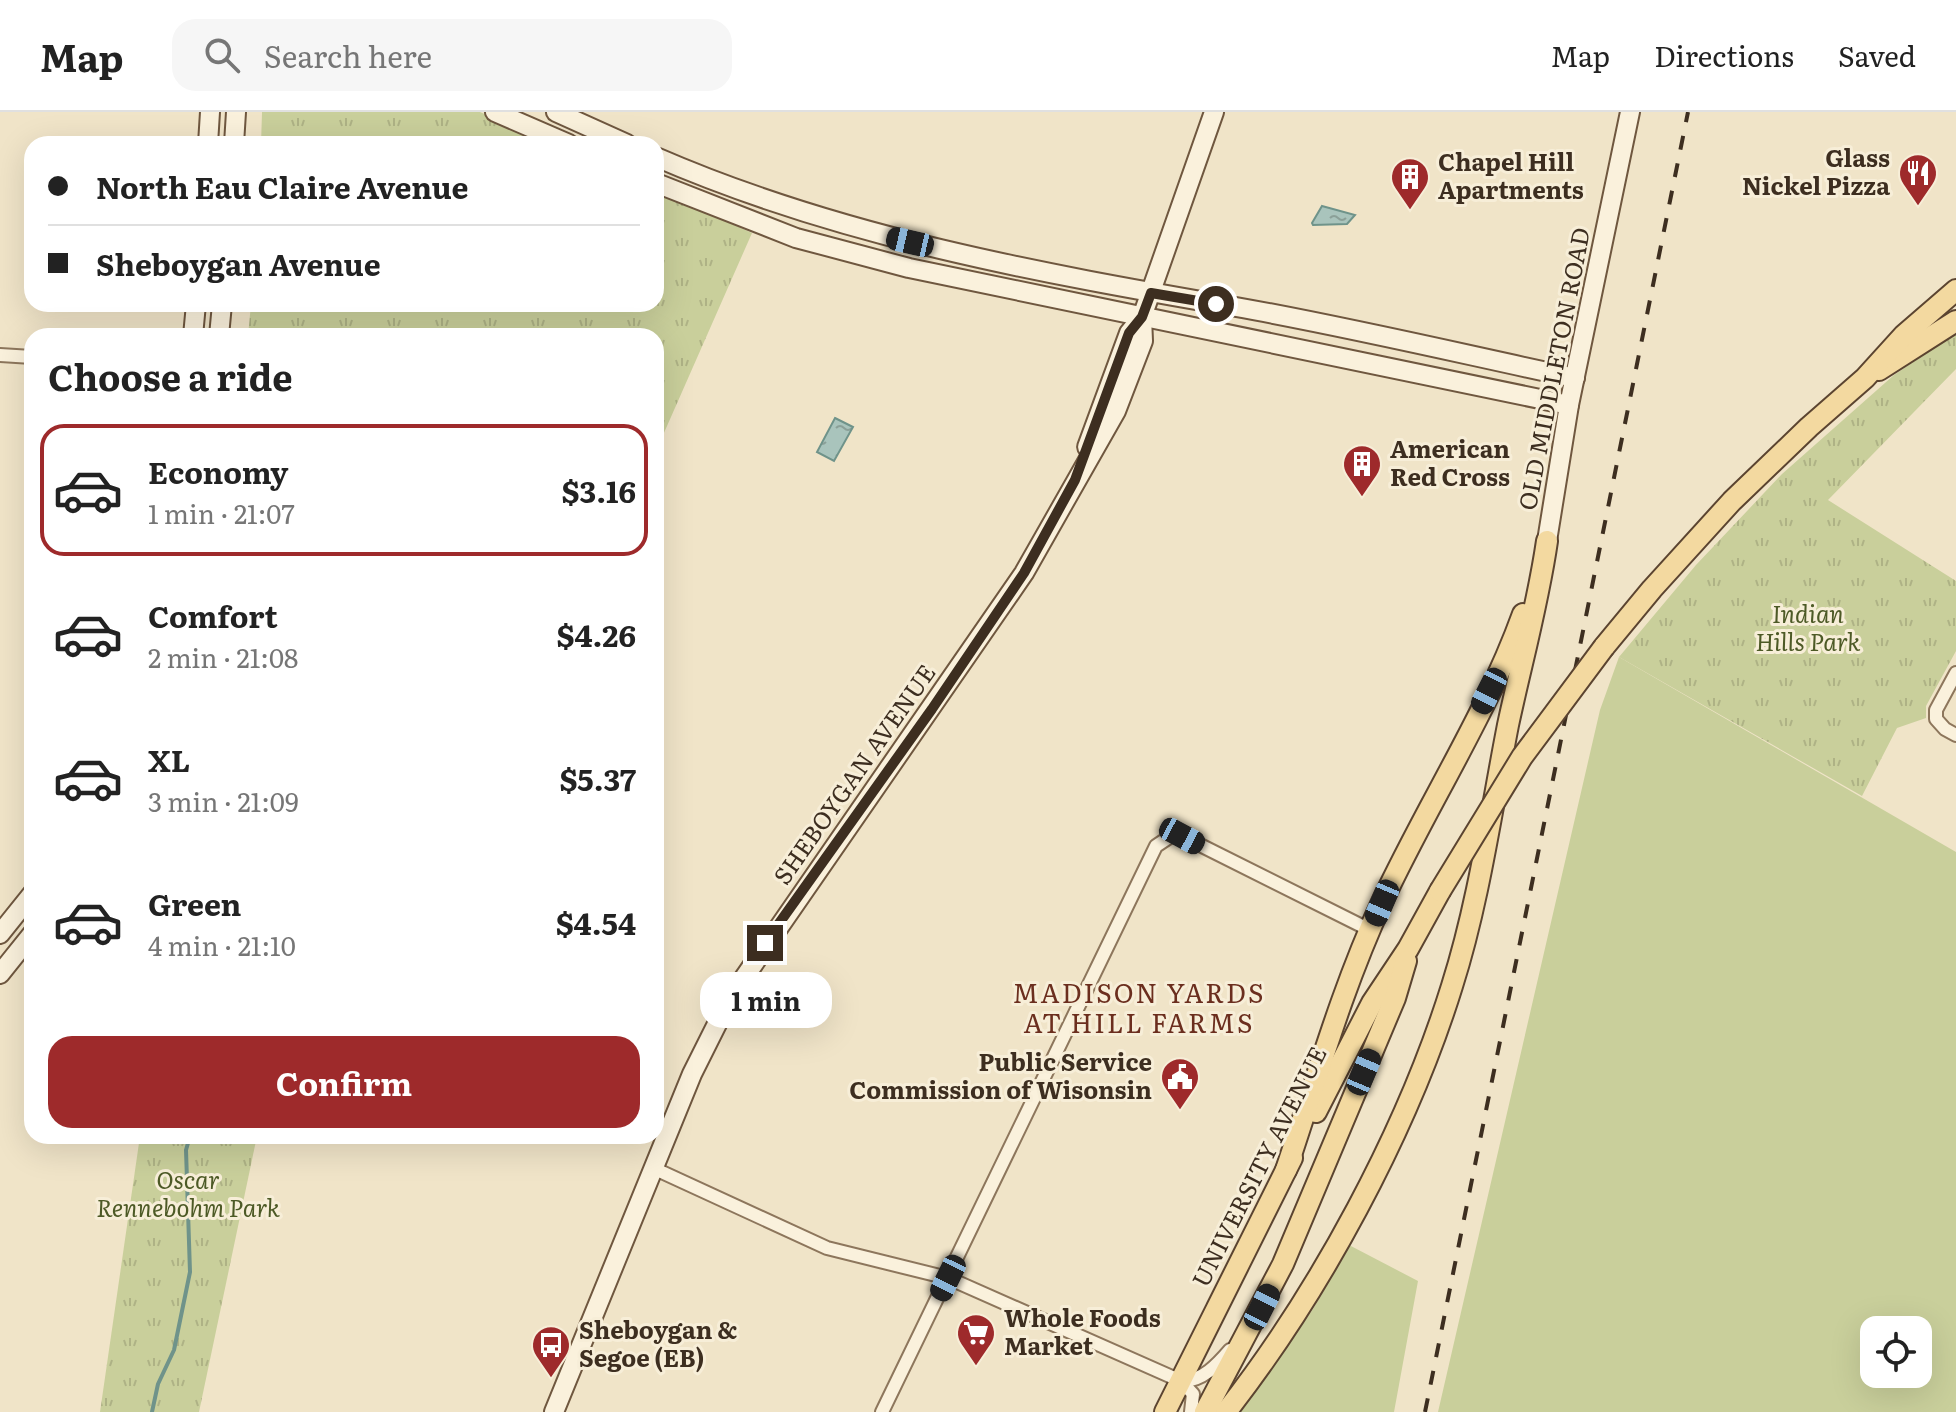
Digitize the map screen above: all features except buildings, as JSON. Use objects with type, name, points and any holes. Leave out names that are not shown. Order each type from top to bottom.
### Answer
[{"type":"main road","name":"UNIVERSITY AVENUE","points":[[1165,1412],[1372,1003],[1408,949],[1495,799],[1557,709],[1612,636],[1663,576],[1762,471],[1865,378],[1904,335],[1956,290]]},
{"type":"main road","name":"UNIVERSITY AVENUE","points":[[1865,378],[1956,321]]},
{"type":"main road","points":[[1286,1170],[1370,930],[1507,655],[1547,541]]},
{"type":"main road","points":[[1226,1412],[1290,1321],[1336,1244],[1396,1132],[1421,1077],[1464,944],[1547,541]]},
{"type":"main road","name":"UNIVERSITY AVENUE","points":[[1205,1412],[1253,1324],[1294,1239],[1397,993],[1408,949]]},
{"type":"street","points":[[208,136],[210,112]]},
{"type":"street","points":[[234,136],[236,112]]},
{"type":"street","points":[[495,112],[550,136]]},
{"type":"street","points":[[556,112],[609,136]]},
{"type":"street","points":[[1151,293],[1214,112]]},
{"type":"street","name":"OLD MIDDLETON ROAD","points":[[1547,541],[1569,405],[1630,112]]},
{"type":"street","points":[[664,160],[721,185],[838,224],[1151,293],[1575,378]]},
{"type":"street","points":[[664,186],[755,224],[835,250],[909,268],[1569,405]]},
{"type":"street","name":"SHEBOYGAN AVENUE","points":[[664,1141],[692,1074],[738,984],[1024,573],[1124,392],[1143,341],[1142,317],[1151,293]]},
{"type":"street","points":[[0,355],[24,356]]},
{"type":"street","points":[[1956,673],[1936,710],[1936,719],[1956,735]]},
{"type":"street","points":[[882,1412],[1156,846],[1171,836],[1182,836],[1370,930]]},
{"type":"street","points":[[0,934],[24,904]]},
{"type":"street","points":[[0,974],[24,944]]},
{"type":"street","name":"SHEBOYGAN AVENUE","points":[[554,1412],[663,1144]]},
{"type":"street","points":[[653,1168],[827,1248],[948,1278],[1181,1381],[1193,1394],[1191,1412]]},
{"type":"street","points":[[1181,1381],[1193,1380],[1212,1368],[1253,1324]]},
{"type":"green space","points":[[262,112],[480,112],[534,136],[261,136]]},
{"type":"green space","points":[[664,194],[752,233],[664,433],[664,328],[249,328],[250,312],[664,312]]},
{"type":"green space","name":"Indian Hills Park","points":[[1956,333],[1956,369],[1828,500],[1956,581],[1956,651],[1926,706],[1926,718],[1897,728],[1862,796],[1619,657],[1696,565],[1782,474],[1894,375]]},
{"type":"green space","points":[[1619,657],[1956,852],[1956,1412],[1438,1412],[1600,710]]},
{"type":"green space","name":"Oscar Rennebohm Park","points":[[139,1144],[255,1144],[199,1412],[100,1412]]},
{"type":"green space","points":[[1349,1245],[1418,1281],[1394,1412],[1241,1412],[1313,1309]]},
{"type":"water","points":[[1322,206],[1355,215],[1347,224],[1313,225]]},
{"type":"water","points":[[835,418],[853,427],[834,461],[817,452]]},
{"type":"waterway","points":[[152,1412],[158,1384],[174,1350],[190,1272],[188,1144]]},
{"type":"railway","points":[[1425,1412],[1688,112]]},
{"type":"place","name":"Glass Nickel Pizza","points":[[1918,207]]},
{"type":"place","name":"Chapel Hill Apartments","points":[[1410,211]]},
{"type":"place","name":"American Red Cross","points":[[1362,498]]},
{"type":"place","name":"Public Service Commission of Wisonsin","points":[[1180,1111]]},
{"type":"place","name":"Whole Foods Market","points":[[976,1367]]},
{"type":"place","name":"Sheboygan & Segoe (EB)","points":[[551,1379]]},
{"type":"district","name":"MADISON YARDS AT HILL FARMS","points":[[1139,1009]]},
{"type":"route","points":[[765,943],[932,709],[1024,573],[1075,480],[1129,333],[1142,317],[1151,293],[1216,304]]}]
